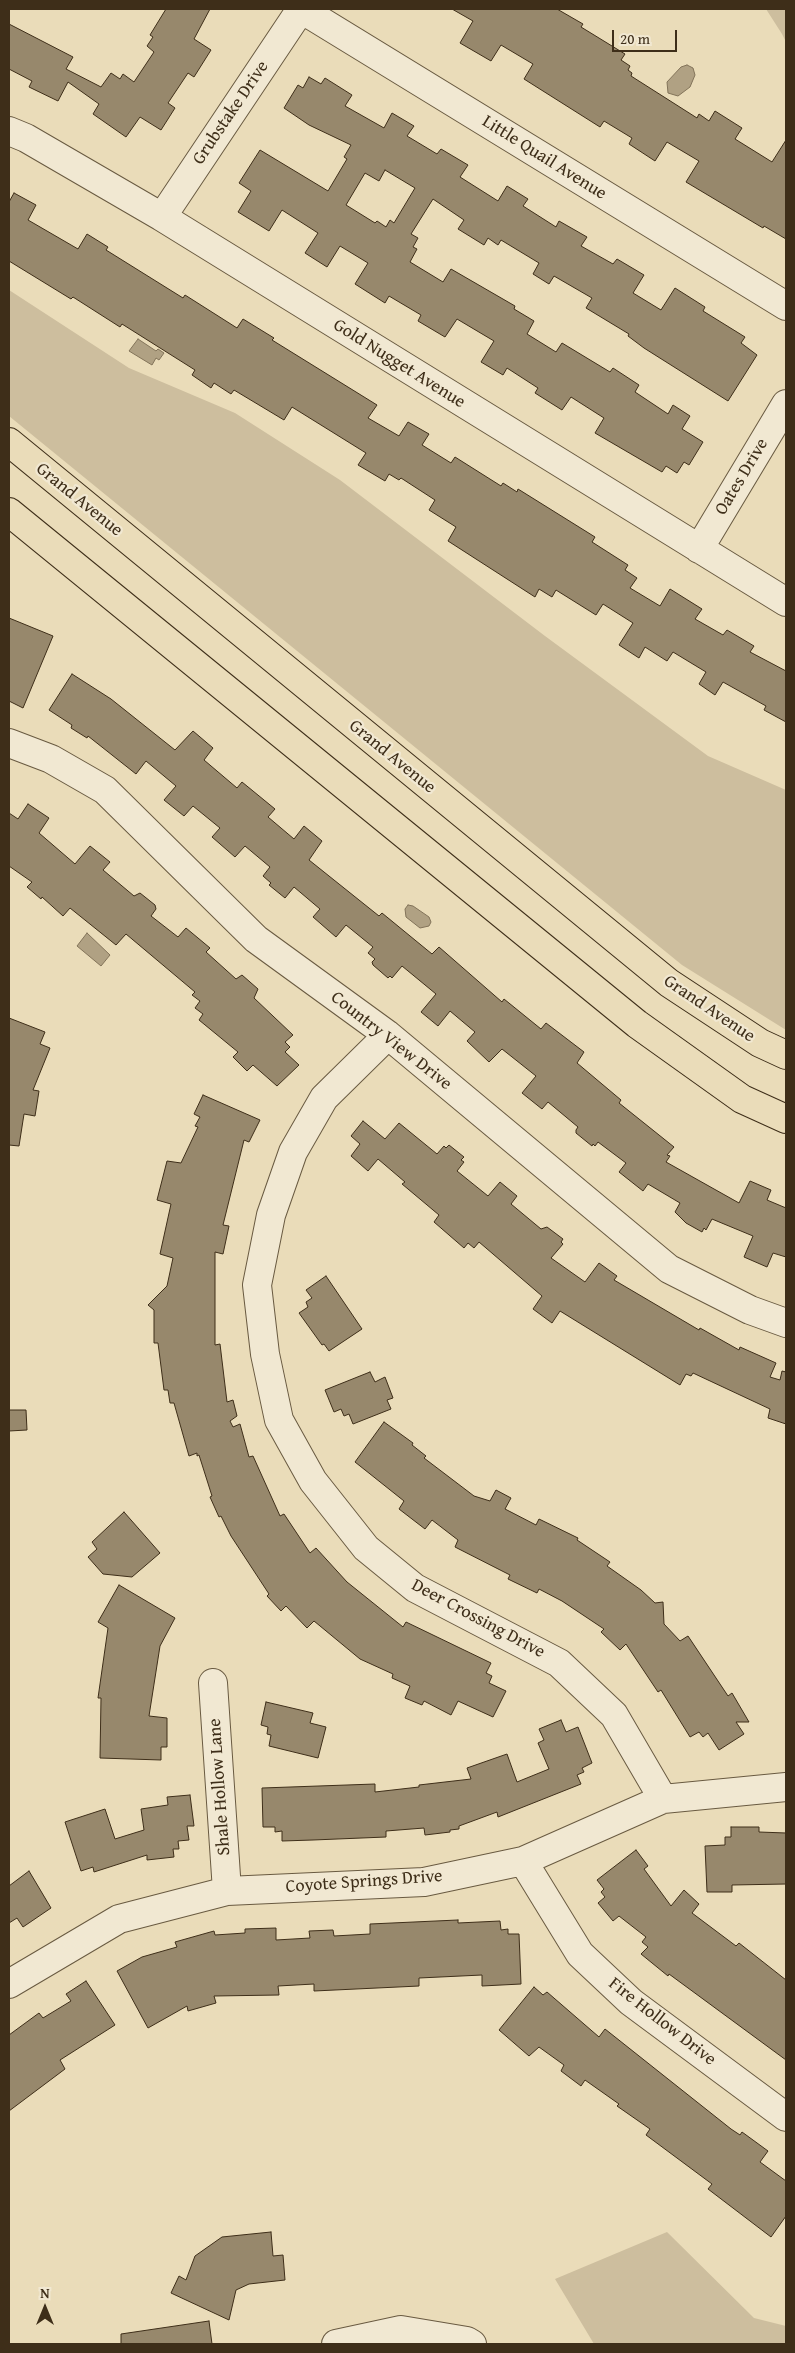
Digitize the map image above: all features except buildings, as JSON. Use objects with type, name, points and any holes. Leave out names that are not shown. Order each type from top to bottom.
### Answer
[{"type":"main road","name":"Grand Avenue","points":[[9,442],[668,983],[760,1043],[786,1055]]},
{"type":"main road","points":[[9,512],[637,1024],[742,1099],[786,1119]]},
{"type":"street","name":"Grubstake Drive","points":[[162,216],[301,9]]},
{"type":"street","name":"Little Quail Avenue","points":[[301,9],[786,306]]},
{"type":"street","name":"Gold Nugget Avenue","points":[[9,131],[26,138],[162,216],[786,602]]},
{"type":"street","name":"Oates Drive","points":[[699,549],[786,404]]},
{"type":"street","name":"Country View Drive","points":[[9,743],[52,759],[105,790],[256,940],[388,1035],[669,1270],[750,1310],[786,1323]]},
{"type":"street","name":"Deer Crossing Drive","points":[[388,1035],[324,1098],[293,1152],[270,1215],[257,1284],[265,1354],[279,1420],[313,1481],[366,1548],[415,1588],[559,1663],[614,1715],[664,1799]]},
{"type":"street","name":"Shale Hollow Lane","points":[[213,1683],[227,1891]]},
{"type":"street","name":"Coyote Springs Drive","points":[[9,1984],[119,1919],[227,1891],[424,1882],[523,1861],[664,1799],[786,1787]]},
{"type":"street","name":"Fire Hollow Drive","points":[[523,1861],[580,1954],[631,2002],[786,2117]]},
{"type":"street","points":[[336,2344],[401,2330],[467,2341],[472,2344]]},
{"type":"shaded area","points":[[766,9],[786,9],[786,42],[782,34]]},
{"type":"shaded area","points":[[687,65],[693,68],[695,75],[690,87],[678,96],[668,93],[667,82],[681,67]]},
{"type":"shaded area","points":[[9,290],[129,368],[235,413],[340,480],[545,636],[708,756],[786,790],[786,1030],[682,965],[9,416]]},
{"type":"shaded area","points":[[138,339],[156,351],[158,349],[164,353],[159,360],[156,358],[152,365],[129,351]]},
{"type":"shaded area","points":[[408,905],[413,906],[429,917],[431,922],[429,926],[420,928],[406,917],[405,909]]},
{"type":"shaded area","points":[[87,933],[110,955],[101,966],[77,946]]},
{"type":"shaded area","points":[[667,2232],[754,2318],[786,2326],[786,2344],[594,2344],[555,2279]]}]
